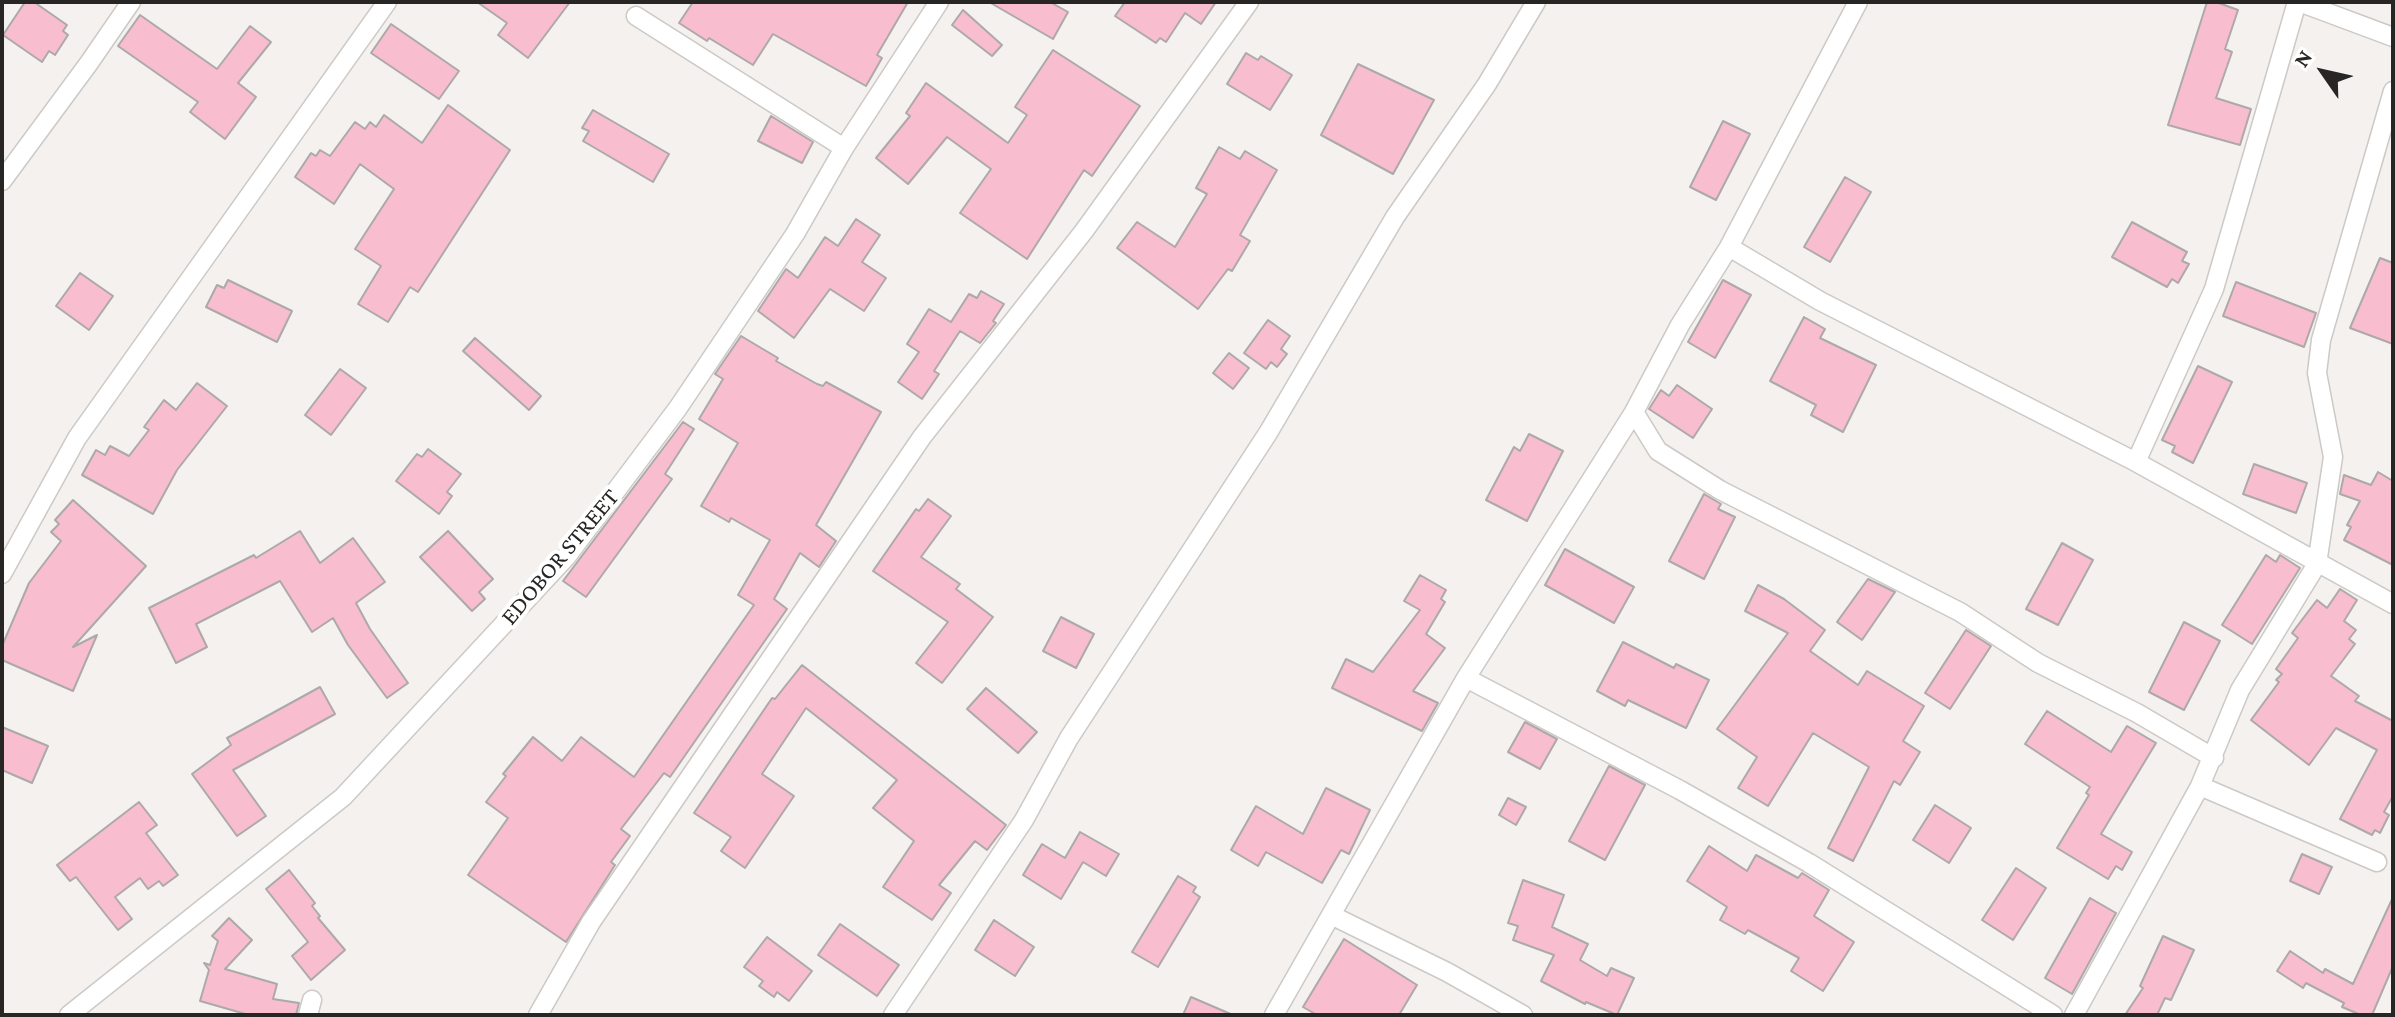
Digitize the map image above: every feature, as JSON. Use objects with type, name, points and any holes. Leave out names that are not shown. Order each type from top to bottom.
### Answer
[{"type":"street","points":[[2,181],[131,2]]},
{"type":"street","points":[[2,574],[77,438],[387,2]]},
{"type":"street","name":"EDOBOR STREET","points":[[69,1015],[343,797],[567,556],[678,408],[795,234],[844,148],[939,2]]},
{"type":"street","points":[[538,1015],[591,922],[922,437],[1084,231],[1249,2]]},
{"type":"street","points":[[893,1015],[1024,820],[1069,738],[1268,433],[1395,217],[1487,84],[1536,2]]},
{"type":"street","points":[[1274,1015],[1466,678],[1634,412],[1680,325],[1729,247],[1858,2]]},
{"type":"street","points":[[2136,462],[2214,289],[2298,2],[2393,37]]},
{"type":"street","points":[[636,16],[844,148]]},
{"type":"street","points":[[2074,1015],[2200,786],[2240,690],[2317,564],[2333,457],[2317,373],[2321,340],[2393,91]]},
{"type":"street","points":[[1729,247],[1820,301],[2136,462],[2393,604]]},
{"type":"street","points":[[1634,412],[1658,451],[1720,490],[1960,612],[2038,663],[2137,713],[2214,758]]},
{"type":"street","points":[[1466,678],[1680,790],[1809,863],[2053,1015]]},
{"type":"street","points":[[2200,786],[2377,862]]},
{"type":"street","points":[[1333,916],[1447,972],[1523,1015]]},
{"type":"building","points":[[25,2],[34,2],[67,25],[63,31],[68,35],[55,55],[49,51],[42,62],[3,35]]},
{"type":"building","points":[[477,2],[570,2],[528,58],[498,35],[507,23]]},
{"type":"building","points":[[693,2],[908,2],[877,55],[882,58],[866,86],[773,34],[753,65],[679,23]]},
{"type":"building","points":[[989,2],[1050,2],[1068,12],[1053,39]]},
{"type":"building","points":[[1125,2],[1216,2],[1201,24],[1185,13],[1166,42],[1160,38],[1156,43],[1115,16]]},
{"type":"building","points":[[2207,2],[2238,10],[2225,49],[2232,52],[2216,98],[2251,109],[2240,145],[2168,125]]},
{"type":"building","points":[[963,10],[1002,45],[992,56],[952,25]]},
{"type":"building","points":[[140,15],[217,69],[250,26],[271,42],[238,83],[256,97],[225,139],[190,112],[198,102],[118,46]]},
{"type":"building","points":[[391,24],[459,71],[439,99],[371,53]]},
{"type":"building","points":[[1053,50],[1140,106],[1092,176],[1084,170],[1027,259],[960,213],[991,169],[947,137],[908,184],[876,158],[910,116],[906,113],[926,83],[1008,143],[1027,115],[1015,107]]},
{"type":"building","points":[[1246,53],[1258,60],[1261,56],[1292,75],[1270,110],[1227,84]]},
{"type":"building","points":[[1358,64],[1434,100],[1393,174],[1321,135]]},
{"type":"building","points":[[448,105],[510,150],[418,292],[410,287],[388,322],[358,304],[381,266],[355,249],[394,189],[360,164],[334,204],[295,177],[311,153],[316,156],[320,150],[330,156],[355,122],[365,129],[370,122],[376,127],[384,115],[422,143]]},
{"type":"building","points":[[593,110],[669,154],[653,182],[583,141],[589,131],[582,128]]},
{"type":"building","points":[[771,116],[813,142],[802,163],[758,141]]},
{"type":"building","points":[[1723,121],[1750,134],[1716,200],[1690,187]]},
{"type":"building","points":[[1219,147],[1240,159],[1245,151],[1277,170],[1240,235],[1250,241],[1232,271],[1228,269],[1198,309],[1117,248],[1137,222],[1175,247],[1207,194],[1196,188]]},
{"type":"building","points":[[1845,177],[1871,192],[1830,262],[1804,247]]},
{"type":"building","points":[[856,219],[880,235],[862,262],[886,278],[864,311],[830,289],[794,338],[758,311],[786,269],[798,278],[825,237],[838,246]]},
{"type":"building","points":[[2132,222],[2187,252],[2182,261],[2189,264],[2178,283],[2172,279],[2167,287],[2112,257]]},
{"type":"building","points":[[2380,258],[2393,263],[2393,344],[2350,328]]},
{"type":"building","points":[[80,273],[113,296],[89,330],[56,306]]},
{"type":"building","points":[[228,280],[292,311],[277,342],[206,307],[217,285],[224,288]]},
{"type":"building","points":[[1723,280],[1751,295],[1715,358],[1688,342]]},
{"type":"building","points":[[2236,282],[2316,313],[2304,347],[2223,316]]},
{"type":"building","points":[[981,291],[1004,304],[993,321],[996,323],[980,343],[960,331],[934,371],[939,374],[922,399],[898,382],[919,352],[907,344],[929,309],[951,322],[969,294],[977,298]]},
{"type":"building","points":[[1804,317],[1825,329],[1820,338],[1876,365],[1843,432],[1811,415],[1816,405],[1770,381]]},
{"type":"building","points":[[1268,320],[1290,336],[1281,349],[1287,354],[1277,367],[1271,362],[1266,369],[1244,353]]},
{"type":"building","points":[[741,336],[778,358],[776,361],[817,384],[823,386],[826,382],[881,412],[816,525],[836,541],[819,567],[800,553],[774,599],[787,609],[670,777],[664,773],[621,829],[630,836],[611,862],[615,865],[566,942],[468,875],[508,818],[486,802],[506,776],[503,774],[533,737],[562,761],[581,737],[634,777],[754,605],[738,595],[770,540],[731,518],[729,522],[701,506],[738,443],[699,419],[723,379],[715,374]]},
{"type":"building","points":[[475,338],[541,396],[529,410],[463,351]]},
{"type":"building","points":[[1229,353],[1249,368],[1233,389],[1213,373]]},
{"type":"building","points":[[2198,366],[2232,382],[2193,463],[2172,452],[2175,446],[2162,440]]},
{"type":"building","points":[[340,369],[366,388],[331,435],[305,415]]},
{"type":"building","points":[[197,383],[227,406],[177,470],[153,514],[82,475],[96,450],[105,455],[110,446],[129,456],[149,430],[144,427],[164,400],[176,410]]},
{"type":"building","points":[[1677,385],[1712,409],[1693,438],[1649,409],[1661,390],[1669,396]]},
{"type":"building","points":[[683,422],[694,429],[665,474],[672,479],[586,597],[563,581]]},
{"type":"building","points":[[1529,434],[1563,451],[1527,521],[1486,500],[1514,447],[1520,451]]},
{"type":"building","points":[[428,449],[461,474],[447,492],[452,496],[439,514],[396,481],[417,454],[422,457]]},
{"type":"building","points":[[2254,464],[2307,483],[2296,513],[2243,494]]},
{"type":"building","points":[[2378,472],[2393,481],[2393,565],[2344,540],[2351,527],[2347,525],[2360,501],[2340,494],[2344,475],[2371,485]]},
{"type":"building","points":[[1704,494],[1721,504],[1718,509],[1735,517],[1704,579],[1669,561]]},
{"type":"building","points":[[928,499],[951,516],[921,557],[960,584],[956,589],[993,617],[942,683],[916,663],[948,622],[873,571],[916,509],[919,511]]},
{"type":"building","points":[[73,500],[146,566],[73,647],[97,635],[73,691],[2,660],[2,646],[29,583],[61,541],[51,532],[59,524],[55,520]]},
{"type":"building","points":[[300,531],[320,563],[353,538],[385,582],[356,603],[370,629],[408,683],[387,698],[348,645],[333,618],[312,632],[280,581],[196,624],[207,647],[176,663],[149,608],[254,555],[256,558]]},
{"type":"building","points":[[448,531],[493,579],[479,592],[485,599],[472,611],[420,557]]},
{"type":"building","points":[[2062,543],[2093,560],[2058,625],[2026,609]]},
{"type":"building","points":[[1565,549],[1634,587],[1614,623],[1545,585]]},
{"type":"building","points":[[2266,555],[2276,562],[2280,555],[2300,568],[2252,644],[2222,625]]},
{"type":"building","points":[[1420,575],[1446,590],[1441,599],[1445,602],[1426,634],[1445,648],[1413,691],[1438,703],[1422,731],[1332,688],[1346,659],[1373,672],[1420,610],[1404,601]]},
{"type":"building","points":[[1868,579],[1895,592],[1862,640],[1837,622]]},
{"type":"building","points":[[1758,585],[1784,599],[1825,630],[1810,651],[1858,685],[1867,671],[1924,706],[1903,741],[1920,752],[1900,785],[1894,781],[1853,861],[1828,848],[1869,767],[1813,733],[1768,806],[1738,788],[1757,757],[1717,729],[1788,633],[1745,611]]},
{"type":"building","points":[[2340,589],[2357,600],[2344,621],[2356,630],[2349,639],[2355,644],[2331,676],[2359,696],[2355,701],[2393,721],[2393,796],[2384,812],[2389,815],[2380,833],[2375,830],[2372,835],[2340,819],[2377,750],[2336,728],[2309,765],[2251,720],[2279,682],[2276,680],[2282,674],[2276,669],[2298,638],[2292,633],[2317,600],[2327,608]]},
{"type":"building","points":[[1061,617],[1094,634],[1076,668],[1043,651]]},
{"type":"building","points":[[2184,622],[2220,641],[2184,710],[2149,692]]},
{"type":"building","points":[[1966,630],[1991,646],[1950,709],[1925,693]]},
{"type":"building","points":[[1623,642],[1674,668],[1676,664],[1709,680],[1686,728],[1628,700],[1625,706],[1597,691]]},
{"type":"building","points":[[802,665],[1006,825],[987,850],[975,841],[939,885],[951,893],[932,920],[883,887],[914,841],[873,808],[897,780],[806,708],[762,774],[794,796],[745,868],[721,851],[731,837],[694,813],[772,698],[775,699]]},
{"type":"building","points":[[320,687],[335,714],[233,770],[266,816],[237,836],[192,774],[231,745],[227,738]]},
{"type":"building","points":[[986,688],[1037,732],[1018,753],[967,709]]},
{"type":"building","points":[[2047,711],[2111,752],[2127,726],[2156,743],[2101,834],[2132,852],[2122,870],[2116,866],[2108,879],[2057,848],[2089,795],[2086,793],[2090,787],[2025,744]]},
{"type":"building","points":[[1525,722],[1557,739],[1540,769],[1508,752]]},
{"type":"building","points":[[2,727],[48,746],[32,783],[2,770]]},
{"type":"building","points":[[1609,766],[1645,785],[1605,860],[1569,841]]},
{"type":"building","points":[[1326,788],[1370,810],[1349,854],[1341,850],[1322,883],[1266,852],[1258,866],[1231,850],[1256,806],[1303,834]]},
{"type":"building","points":[[1508,798],[1526,807],[1516,825],[1499,815]]},
{"type":"building","points":[[139,802],[157,825],[146,833],[178,875],[163,886],[159,881],[148,889],[140,878],[115,897],[132,919],[118,930],[76,877],[70,881],[57,865]]},
{"type":"building","points":[[1935,805],[1971,828],[1949,863],[1913,840]]},
{"type":"building","points":[[1080,832],[1119,854],[1106,876],[1083,862],[1061,899],[1023,875],[1042,844],[1065,858]]},
{"type":"building","points":[[1709,846],[1747,871],[1756,855],[1798,878],[1802,873],[1829,890],[1814,916],[1854,942],[1823,991],[1791,971],[1799,958],[1748,930],[1745,934],[1720,920],[1727,907],[1687,881]]},
{"type":"building","points":[[2302,854],[2332,867],[2319,894],[2290,881]]},
{"type":"building","points":[[2016,868],[2046,888],[2013,940],[1982,920]]},
{"type":"building","points":[[289,870],[315,903],[312,906],[320,916],[318,918],[345,950],[311,980],[292,956],[308,942],[266,889]]},
{"type":"building","points":[[1178,876],[1196,887],[1193,892],[1200,897],[1158,967],[1132,952]]},
{"type":"building","points":[[1523,880],[1564,895],[1552,927],[1588,944],[1580,960],[1607,976],[1611,968],[1634,978],[1617,1015],[1585,1004],[1541,981],[1554,955],[1513,940],[1518,926],[1508,923]]},
{"type":"building","points":[[2393,897],[2393,966],[2372,1015],[2361,1015],[2342,1007],[2344,1003],[2306,983],[2303,988],[2277,971],[2290,951],[2323,973],[2325,969],[2353,984]]},
{"type":"building","points":[[2090,898],[2116,913],[2072,994],[2045,978]]},
{"type":"building","points":[[229,918],[252,940],[225,969],[277,984],[273,999],[299,1003],[296,1015],[249,1015],[200,1001],[209,970],[204,963],[210,965],[218,941],[212,936]]},
{"type":"building","points":[[994,920],[1034,947],[1015,976],[975,950]]},
{"type":"building","points":[[840,924],[899,965],[877,996],[818,955]]},
{"type":"building","points":[[2163,936],[2194,950],[2171,1000],[2165,998],[2157,1015],[2125,1015],[2143,988],[2140,986]]},
{"type":"building","points":[[767,937],[812,971],[789,1001],[777,992],[774,997],[759,986],[763,981],[744,967]]},
{"type":"building","points":[[1344,939],[1417,985],[1399,1015],[1317,1015],[1303,1007]]},
{"type":"building","points":[[1191,997],[1233,1015],[1183,1015]]}]
